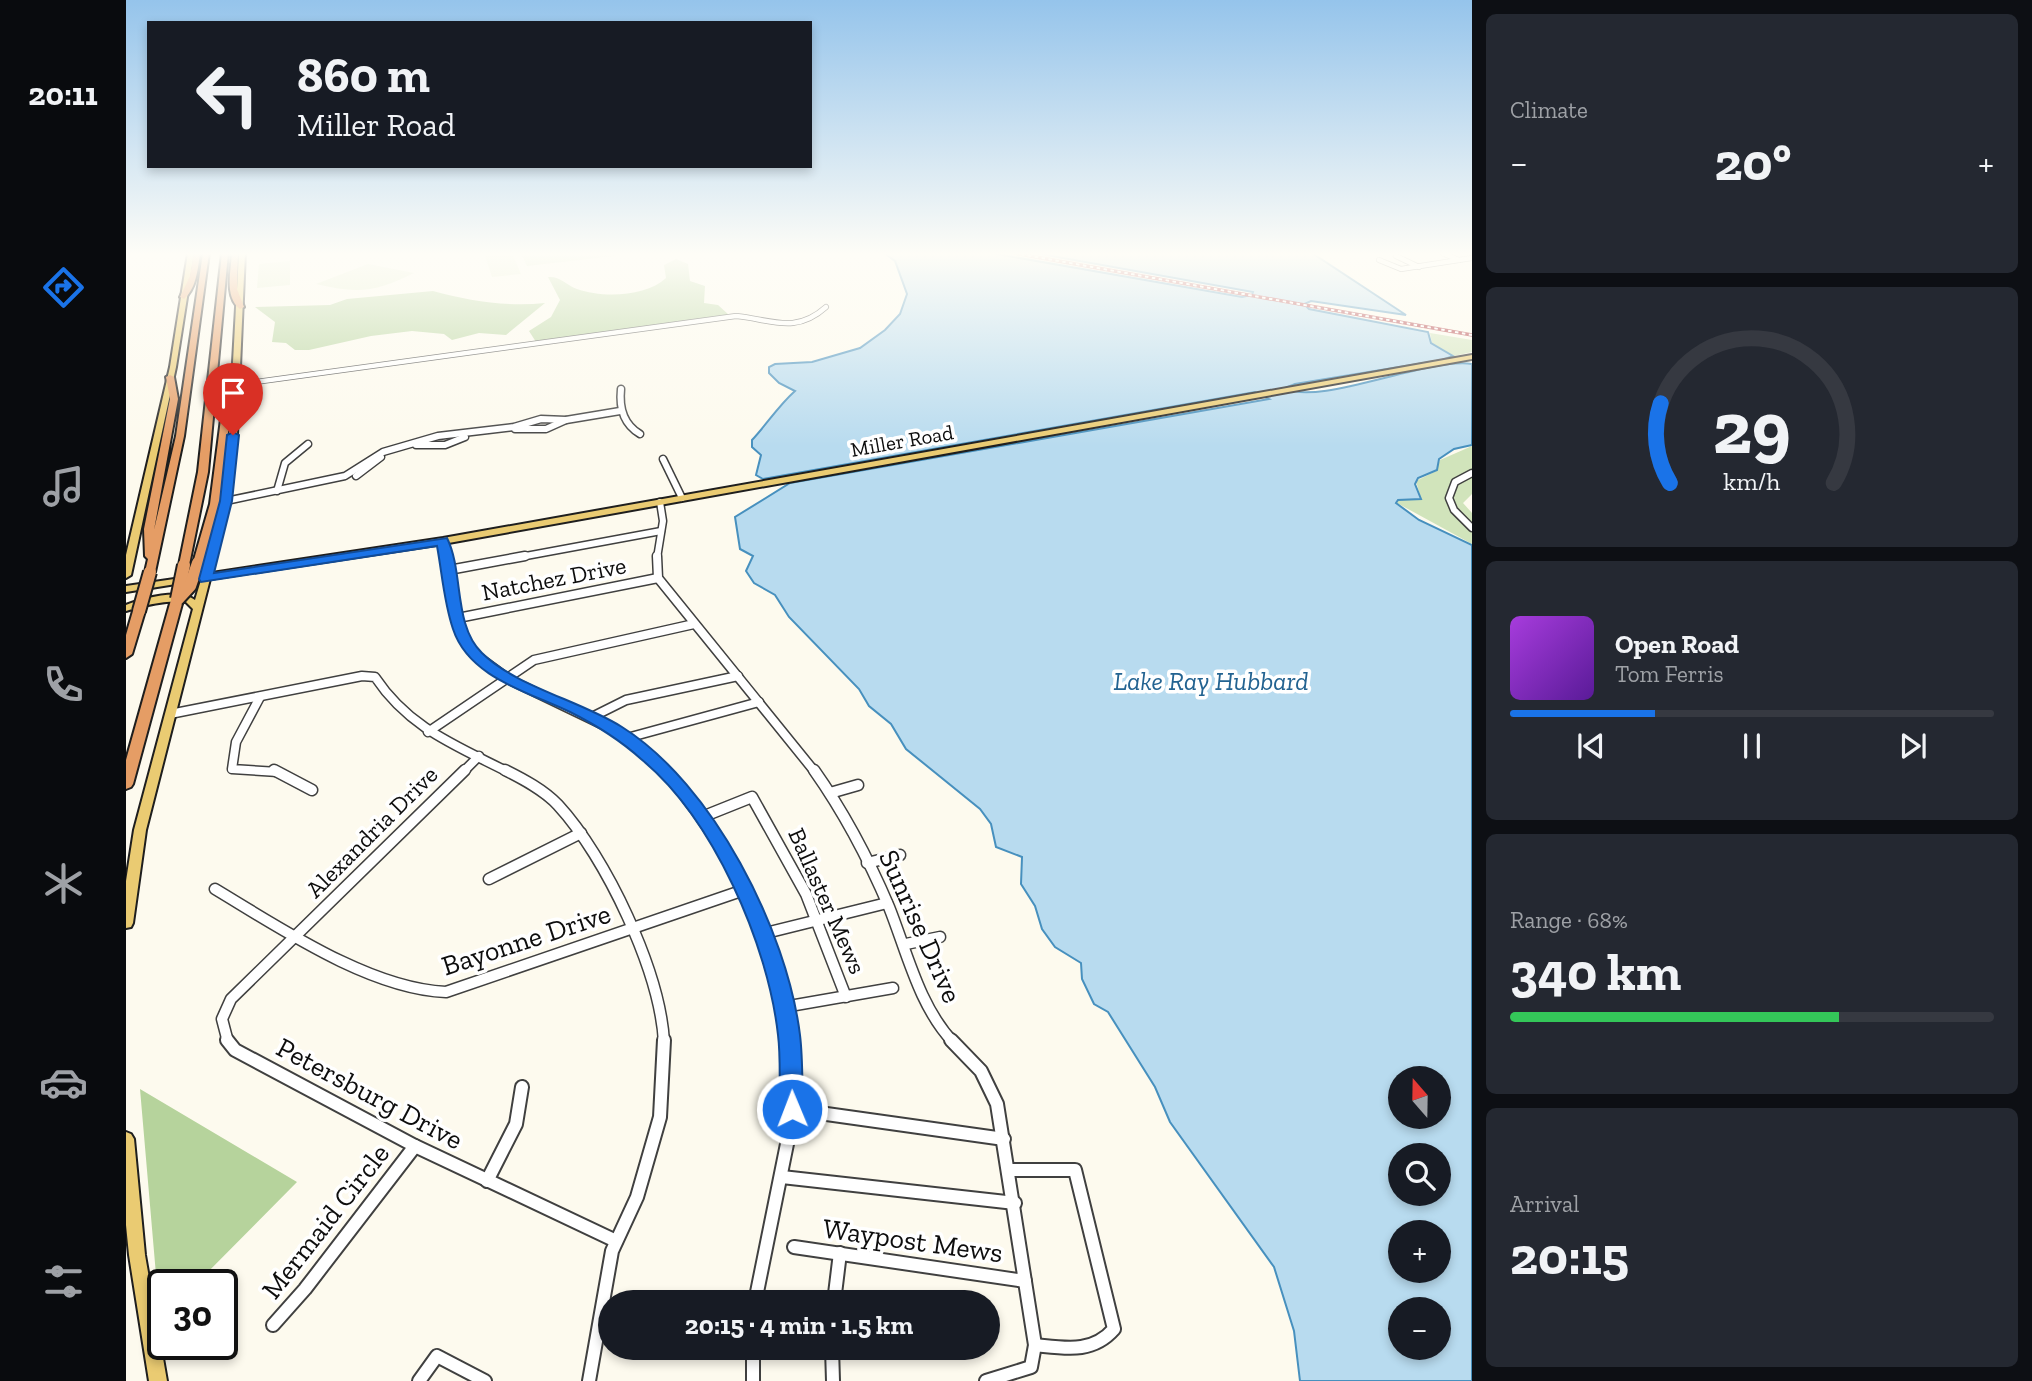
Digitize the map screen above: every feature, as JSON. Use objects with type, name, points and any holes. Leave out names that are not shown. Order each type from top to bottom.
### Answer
[{"type":"highway","points":[[126,654],[150,572],[180,436],[197,317]]},
{"type":"highway","points":[[126,784],[177,603],[203,471],[218,317]]},
{"type":"highway","points":[[150,572],[149,528],[174,399],[170,377]]},
{"type":"highway","points":[[177,603],[190,586],[215,504],[229,388],[234,382]]},
{"type":"main road","points":[[180,317],[127,571],[137,580],[154,580],[195,572],[211,560]]},
{"type":"main road","points":[[126,923],[140,830],[226,501],[239,317]]},
{"type":"main road","name":"Miller Road","points":[[126,596],[319,559],[338,559],[443,541],[1472,357]]},
{"type":"main road","name":"Miller Road","points":[[126,589],[205,582]]},
{"type":"main road","points":[[126,608],[148,601],[189,598],[198,609]]},
{"type":"main road","points":[[126,1139],[137,1255],[158,1381]]},
{"type":"street","points":[[234,382],[725,317]]},
{"type":"street","points":[[742,317],[765,323],[791,323],[809,317]]},
{"type":"street","points":[[621,389],[620,411],[633,430],[640,433]]},
{"type":"street","points":[[226,501],[345,476],[382,454],[438,436],[546,429],[566,420],[620,411]]},
{"type":"street","points":[[277,492],[281,469],[290,457],[308,444]]},
{"type":"street","points":[[663,459],[682,498]]},
{"type":"street","points":[[1472,473],[1455,482],[1449,498],[1454,510],[1472,528]]},
{"type":"street","points":[[658,578],[656,563],[663,511],[660,502]]},
{"type":"street","points":[[449,570],[661,531]]},
{"type":"street","points":[[443,541],[458,618],[468,648],[506,677],[592,716],[627,738],[668,773],[729,858],[744,890],[762,934],[784,1007],[789,1035],[792,1109],[782,1177],[758,1290]]},
{"type":"street","name":"Natchez Drive","points":[[458,618],[658,578]]},
{"type":"street","name":"Sunrise Drive","points":[[658,578],[800,750],[830,793],[887,902],[906,944],[931,1013],[944,1033],[970,1057],[990,1087],[997,1104],[1004,1139],[1035,1345]]},
{"type":"street","points":[[428,732],[506,677],[547,656],[694,624]]},
{"type":"street","points":[[592,716],[626,700],[738,676]]},
{"type":"street","points":[[170,715],[260,696],[375,677],[399,709],[428,732],[539,789],[557,804],[581,833],[603,867],[644,954],[657,993],[665,1065],[660,1117],[637,1197],[616,1241],[589,1381]]},
{"type":"street","points":[[260,696],[236,742],[232,769],[275,770],[312,790]]},
{"type":"street","points":[[627,738],[655,728],[759,702]]},
{"type":"street","name":"Alexandria Drive","points":[[295,937],[479,756]]},
{"type":"street","points":[[830,793],[858,785]]},
{"type":"street","name":"Ballaster Mews","points":[[702,817],[752,797],[790,860],[817,920],[846,997]]},
{"type":"street","points":[[489,879],[581,833]]},
{"type":"street","points":[[867,863],[900,855]]},
{"type":"street","name":"Bayonne Drive","points":[[215,889],[295,937],[407,988],[446,992],[520,969],[744,890]]},
{"type":"street","points":[[762,934],[887,902]]},
{"type":"street","name":"Petersburg Drive","points":[[295,937],[223,1011],[220,1024],[226,1041],[235,1050],[415,1146],[616,1241]]},
{"type":"street","points":[[906,944],[940,937]]},
{"type":"street","points":[[784,1007],[893,988]]},
{"type":"street","points":[[487,1181],[514,1128],[522,1100],[522,1087]]},
{"type":"street","points":[[792,1109],[1004,1139]]},
{"type":"street","name":"Mermaid Circle","points":[[273,1325],[314,1279],[415,1146]]},
{"type":"street","points":[[986,1381],[1031,1367],[1035,1345],[1094,1348],[1107,1340],[1114,1329],[1075,1170],[1008,1170]]},
{"type":"street","points":[[782,1177],[1014,1203]]},
{"type":"street","name":"Waypost Mews","points":[[794,1247],[1025,1281]]},
{"type":"street","points":[[835,1290],[839,1253]]},
{"type":"street","points":[[419,1381],[438,1356],[485,1381]]},
{"type":"street","points":[[753,1360],[753,1381]]},
{"type":"street","points":[[832,1360],[833,1381]]},
{"type":"green space","points":[[269,317],[527,317],[506,335],[479,333],[452,340],[444,334],[412,331],[371,336],[309,350],[295,350],[286,343],[272,342],[275,322]]},
{"type":"green space","points":[[550,317],[712,317],[536,342],[529,331]]},
{"type":"green space","points":[[1430,333],[1472,340],[1472,352],[1454,356],[1432,343]]},
{"type":"green space","points":[[1472,446],[1472,494],[1463,503],[1472,513],[1472,544],[1397,503],[1398,500],[1421,499],[1416,481],[1436,471],[1440,460]]},
{"type":"green space","points":[[140,1089],[297,1182],[211,1269],[156,1269]]},
{"type":"water","name":"Lake Ray Hubbard","points":[[897,317],[1353,317],[1428,332],[1431,343],[1453,356],[1285,388],[1300,392],[1322,391],[1429,367],[1472,364],[1472,445],[1454,449],[1439,459],[1437,470],[1418,478],[1415,484],[1421,499],[1398,500],[1396,503],[1419,520],[1472,545],[1472,1381],[1300,1381],[1294,1331],[1274,1267],[1170,1122],[1155,1087],[1108,1012],[1094,1004],[1082,979],[1081,963],[1055,947],[1042,929],[1035,906],[1021,884],[1022,857],[996,847],[991,824],[980,809],[906,749],[891,724],[869,706],[859,689],[789,617],[775,595],[754,583],[746,571],[753,556],[740,549],[735,517],[790,483],[1269,399],[1255,392],[763,479],[756,475],[761,455],[752,447],[752,440],[795,391],[779,383],[769,373],[769,367],[775,364],[812,362],[860,348],[885,330]]},
{"type":"railway","points":[[1374,317],[1472,335]]},
{"type":"route","points":[[233,435],[226,501],[206,579],[443,541],[460,630],[465,643],[475,656],[516,683],[576,708],[617,731],[649,756],[678,784],[729,858],[762,934],[780,990],[789,1035],[792,1109]]}]
